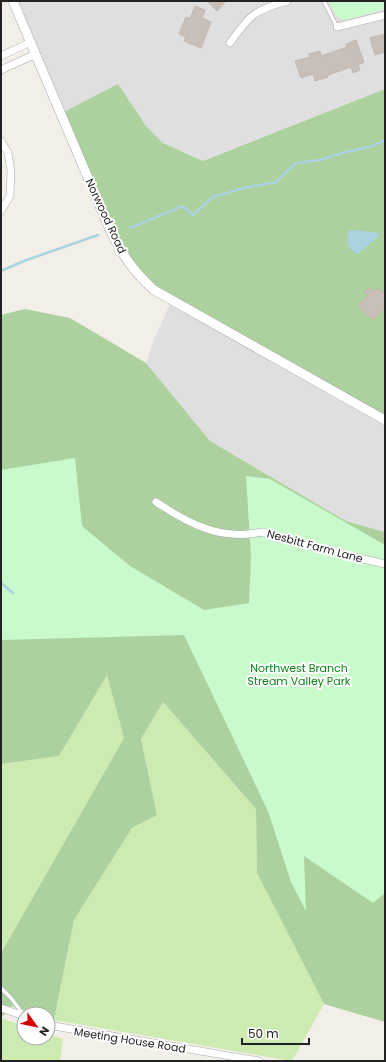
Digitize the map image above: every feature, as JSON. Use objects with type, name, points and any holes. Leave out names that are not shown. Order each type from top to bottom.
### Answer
[{"type":"street","name":"Norwood Road","points":[[13,1],[111,232],[123,255],[139,276],[154,290],[385,420]]},
{"type":"street","points":[[230,43],[245,22],[257,12],[268,6],[287,1]]},
{"type":"street","points":[[337,27],[385,15]]},
{"type":"street","points":[[1,56],[31,42]]},
{"type":"street","points":[[1,70],[36,54]]},
{"type":"street","points":[[1,141],[8,153],[11,171],[10,196],[2,209]]},
{"type":"street","name":"Nesbitt Farm Lane","points":[[156,502],[179,517],[207,530],[235,535],[248,535],[262,532],[385,564]]},
{"type":"street","points":[[1,1008],[16,1013]]},
{"type":"street","name":"Meeting House Road","points":[[56,1026],[259,1061]]},
{"type":"lane","points":[[324,1],[337,27]]},
{"type":"lane","points":[[1,988],[17,1006]]},
{"type":"shaded area","points":[[13,1],[385,1],[385,89],[203,161],[163,143],[146,126],[118,85],[62,113]]},
{"type":"shaded area","points":[[172,300],[385,420],[385,532],[346,521],[210,441],[146,363],[154,339]]},
{"type":"green space","points":[[329,1],[385,1],[385,9],[344,20],[336,15]]},
{"type":"green space","points":[[118,84],[146,126],[163,143],[203,161],[385,89],[385,421],[154,290],[123,255],[62,113]]},
{"type":"green space","points":[[25,309],[70,318],[146,363],[210,441],[346,521],[385,532],[385,1022],[324,1004],[257,873],[256,809],[163,702],[141,739],[157,815],[132,828],[74,920],[56,1010],[56,1006],[16,1006],[16,1008],[11,1006],[1,1018],[1,953],[124,738],[107,675],[59,756],[1,764],[1,315]]},
{"type":"green space","name":"Northwest Branch Stream Valley Park","points":[[75,458],[82,526],[130,566],[204,610],[249,603],[251,557],[246,476],[270,479],[385,545],[385,893],[373,903],[304,856],[306,911],[291,882],[268,811],[184,635],[1,640],[1,470]]},
{"type":"green space","points":[[107,674],[124,738],[1,953],[1,764],[59,756]]},
{"type":"green space","points":[[163,702],[256,809],[257,873],[324,1004],[292,1061],[56,1020],[56,1010],[74,920],[132,828],[157,815],[141,739]]},
{"type":"green space","points":[[1,1018],[16,1023],[16,1046],[56,1046],[56,1037],[63,1039],[60,1061],[1,1061]]},
{"type":"water","points":[[349,230],[379,233],[378,237],[358,254],[355,253],[348,245],[347,238]]},
{"type":"building","points":[[207,1],[226,1],[217,11]]},
{"type":"building","points":[[195,6],[205,10],[202,18],[211,22],[201,48],[184,41],[186,37],[179,34],[186,17],[190,19]]},
{"type":"building","points":[[385,34],[385,52],[375,55],[370,38]]},
{"type":"building","points":[[356,40],[364,62],[358,65],[360,70],[353,73],[351,67],[315,81],[313,74],[301,78],[295,61],[310,57],[309,54],[320,51],[321,56],[347,47],[346,44]]},
{"type":"building","points":[[369,287],[374,292],[378,288],[385,294],[385,308],[373,320],[358,306],[368,295],[364,292]]},
{"type":"waterway","points":[[130,228],[183,206],[193,215],[213,197],[244,188],[276,182],[296,163],[320,160],[346,152],[370,147],[385,140]]},
{"type":"waterway","points":[[1,271],[24,261],[98,235]]},
{"type":"waterway","points":[[1,583],[13,593]]}]
